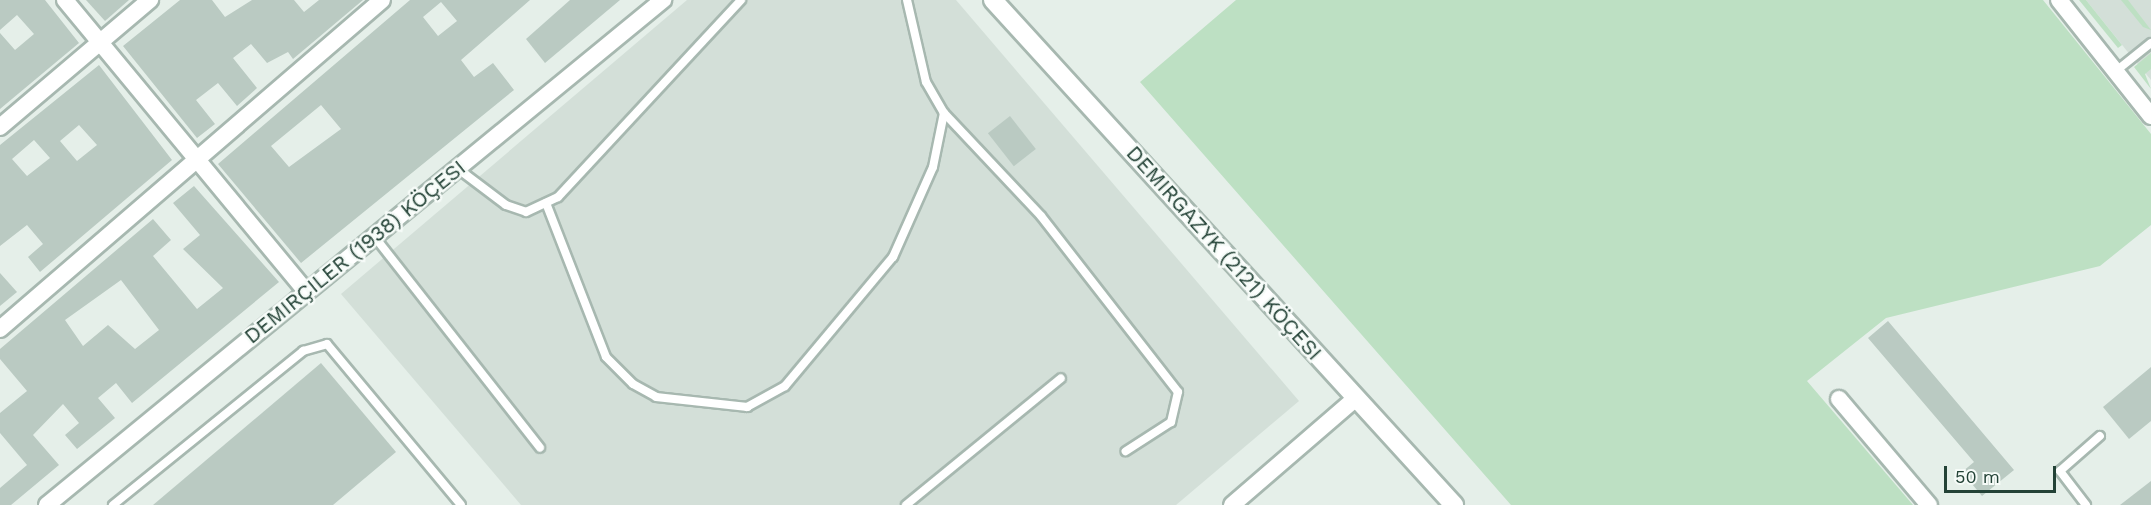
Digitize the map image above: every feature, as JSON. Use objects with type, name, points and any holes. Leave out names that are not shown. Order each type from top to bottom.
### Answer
[{"type":"street","points":[[65,0],[306,291]]},
{"type":"street","points":[[0,127],[150,0]]},
{"type":"street","points":[[0,329],[382,0]]},
{"type":"street","name":"DEMIRÇILER (1938) KÖÇESI","points":[[47,505],[663,0]]},
{"type":"street","name":"DEMIRGAZYK (2121) KÖÇESI","points":[[993,0],[1454,505]]},
{"type":"street","points":[[2059,0],[2151,116]]},
{"type":"street","points":[[1232,505],[1356,398]]},
{"type":"street","points":[[1839,399],[1929,505]]},
{"type":"lane","points":[[457,168],[507,205],[526,212],[546,203],[574,181],[741,0]]},
{"type":"lane","points":[[907,0],[926,82],[944,114],[1041,216],[1178,392],[1171,422],[1126,451]]},
{"type":"lane","points":[[2116,71],[2151,43]]},
{"type":"lane","points":[[546,203],[606,357],[633,384],[656,397],[747,406],[785,386],[893,256],[933,167],[944,114]]},
{"type":"lane","points":[[374,236],[540,448]]},
{"type":"lane","points":[[113,505],[303,351],[327,344],[461,505]]},
{"type":"lane","points":[[906,505],[1061,378]]},
{"type":"lane","points":[[2086,505],[2060,471],[2100,436]]},
{"type":"shaded area","points":[[687,0],[956,0],[1299,401],[1176,505],[521,505],[341,294]]},
{"type":"shaded area","points":[[2086,0],[2151,0],[2151,80],[2127,51]]},
{"type":"green space","points":[[1236,0],[2043,0],[2151,134],[2151,225],[2100,266],[1886,318],[1807,381],[1913,505],[1511,505],[1140,82]]},
{"type":"green space","points":[[2079,0],[2086,0],[2122,45],[2118,48]]},
{"type":"green space","points":[[2121,0],[2128,0],[2151,30],[2143,27]]},
{"type":"green space","points":[[2151,53],[2151,69],[2145,74],[2151,89],[2134,67]]},
{"type":"building","points":[[0,0],[45,0],[79,43],[0,109],[0,33],[15,50],[34,34],[17,15],[0,30]]},
{"type":"building","points":[[86,0],[129,0],[105,21]]},
{"type":"building","points":[[180,0],[212,0],[225,17],[252,0],[294,0],[304,12],[319,0],[363,0],[293,59],[288,52],[267,63],[251,44],[233,58],[257,88],[237,106],[218,83],[196,100],[215,124],[197,138],[123,46]]},
{"type":"building","points":[[410,0],[530,0],[461,60],[474,77],[493,63],[514,90],[301,263],[218,164]],"holes":[[[441,2],[457,21],[438,36],[423,17]],[[321,105],[341,129],[289,167],[271,146]]]},
{"type":"building","points":[[570,0],[620,0],[545,63],[526,39]]},
{"type":"building","points":[[99,65],[172,160],[40,272],[28,257],[43,244],[27,225],[0,246],[0,145]],"holes":[[[79,125],[97,145],[77,161],[60,141]],[[34,140],[50,158],[27,176],[12,159]]]},
{"type":"building","points":[[1010,116],[1036,149],[1014,166],[988,133]]},
{"type":"building","points":[[194,186],[279,282],[132,403],[116,383],[98,398],[115,418],[77,449],[65,435],[79,423],[63,404],[33,435],[59,465],[11,505],[0,505],[0,488],[27,465],[0,433],[0,413],[27,391],[0,359],[0,349],[153,219],[171,240],[153,256],[197,309],[223,288],[183,249],[200,235],[173,203]],"holes":[[[121,280],[159,330],[135,349],[108,325],[83,346],[65,320]]]},
{"type":"building","points":[[0,273],[17,292],[0,306]]},
{"type":"building","points":[[1888,321],[2014,470],[1982,496],[1962,472],[1974,462],[1868,338]]},
{"type":"building","points":[[321,363],[396,452],[333,505],[153,505]]},
{"type":"building","points":[[2151,367],[2151,421],[2129,439],[2103,407]]},
{"type":"building","points":[[2151,481],[2151,505],[2120,505]]}]
